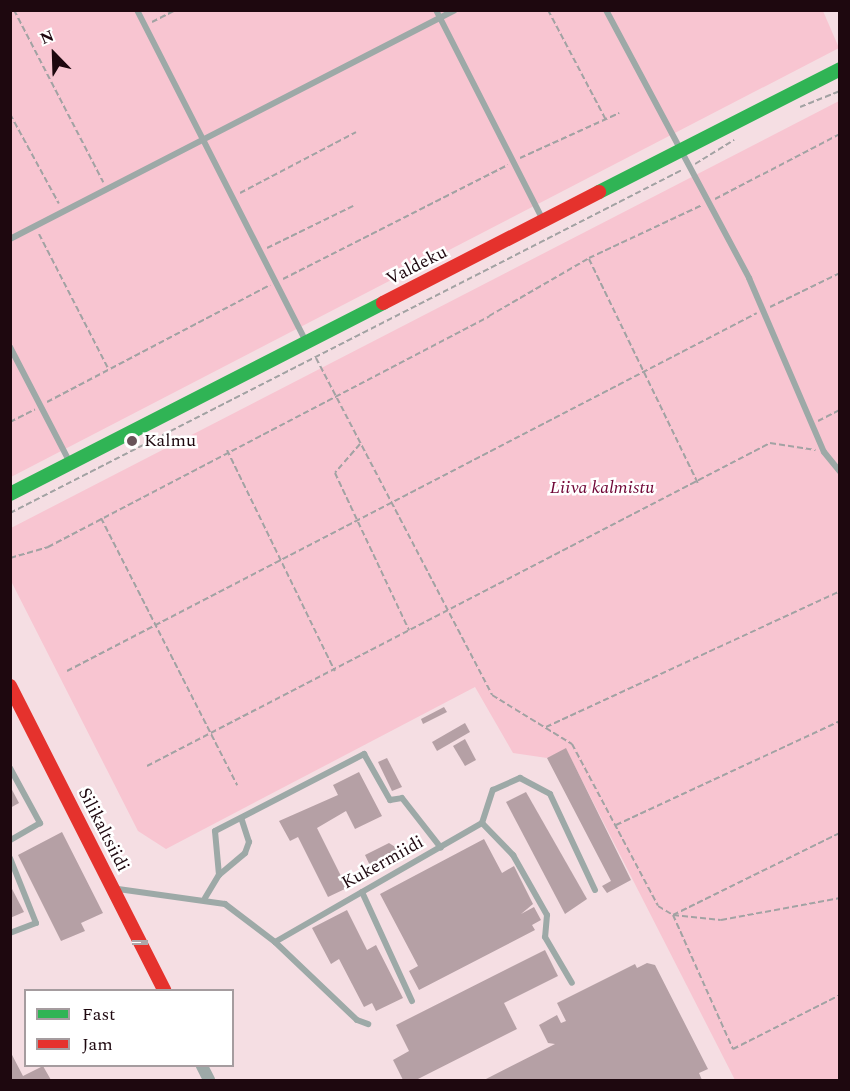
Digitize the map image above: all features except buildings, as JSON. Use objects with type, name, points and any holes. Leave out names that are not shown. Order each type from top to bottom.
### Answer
[{"type":"street","name":"Valdeku","points":[[10,494],[840,69]]},
{"type":"street","name":"Silikaltsiidi","points":[[10,686],[163,989]]},
{"type":"lane","points":[[136,10],[307,343]]},
{"type":"lane","points":[[436,10],[544,220]]},
{"type":"lane","points":[[10,239],[455,10]]},
{"type":"lane","points":[[606,10],[763,310],[824,452],[840,472]]},
{"type":"lane","points":[[10,347],[70,465]]},
{"type":"lane","points":[[219,875],[215,831],[364,754],[390,800],[402,798],[441,848]]},
{"type":"lane","points":[[10,768],[40,823],[10,840]]},
{"type":"lane","points":[[572,983],[545,937],[547,915],[519,865],[482,823],[494,790],[520,778],[550,794],[595,890]]},
{"type":"lane","points":[[206,898],[219,875],[245,853],[249,842],[241,818]]},
{"type":"lane","name":"Kukermiidi","points":[[275,942],[482,823]]},
{"type":"lane","points":[[10,858],[36,923],[10,933]]},
{"type":"lane","points":[[112,887],[206,898],[247,916],[357,1020],[368,1024]]},
{"type":"lane","points":[[362,892],[412,1000]]},
{"type":"path","points":[[14,10],[107,190]]},
{"type":"path","points":[[144,26],[176,10]]},
{"type":"path","points":[[548,10],[606,120]]},
{"type":"path","points":[[790,111],[840,91]]},
{"type":"path","points":[[10,422],[275,283],[515,161],[619,112]]},
{"type":"path","points":[[10,114],[63,212]]},
{"type":"path","points":[[232,197],[356,132]]},
{"type":"path","points":[[10,513],[687,168],[741,134]]},
{"type":"path","points":[[10,558],[48,547],[100,517],[335,395],[589,258],[708,202],[840,134]]},
{"type":"path","points":[[259,251],[353,206]]},
{"type":"path","points":[[35,226],[109,369]]},
{"type":"path","points":[[589,258],[698,483]]},
{"type":"path","points":[[67,671],[392,503],[644,369],[840,273]]},
{"type":"path","points":[[316,358],[492,695],[572,744],[658,906],[673,915],[754,916],[840,898]]},
{"type":"path","points":[[812,423],[840,410]]},
{"type":"path","points":[[147,766],[209,737],[409,630],[698,483],[770,443],[824,452]]},
{"type":"path","points":[[360,444],[334,473],[358,519],[409,630]]},
{"type":"path","points":[[228,450],[278,561],[335,671]]},
{"type":"path","points":[[100,517],[209,737],[237,785]]},
{"type":"path","points":[[545,728],[840,591]]},
{"type":"path","points":[[615,825],[840,721]]},
{"type":"path","points":[[673,915],[840,833]]},
{"type":"path","points":[[673,915],[733,1049],[840,994]]},
{"type":"green space","points":[[11,11],[823,11],[839,48],[11,477]]},
{"type":"green space","name":"Liiva kalmistu","points":[[839,101],[839,1080],[735,1080],[566,749],[547,758],[513,753],[475,687],[166,849],[138,831],[11,581],[11,528]]},
{"type":"railway","points":[[132,942],[148,942]]},
{"type":"traffic: fast","points":[[599,192],[840,69]]},
{"type":"traffic: fast","points":[[10,494],[383,303]]},
{"type":"traffic: jam","points":[[383,303],[599,192]]},
{"type":"traffic: jam","points":[[10,686],[163,989]]},
{"type":"place","name":"Kalmu","points":[[132,441]]}]
